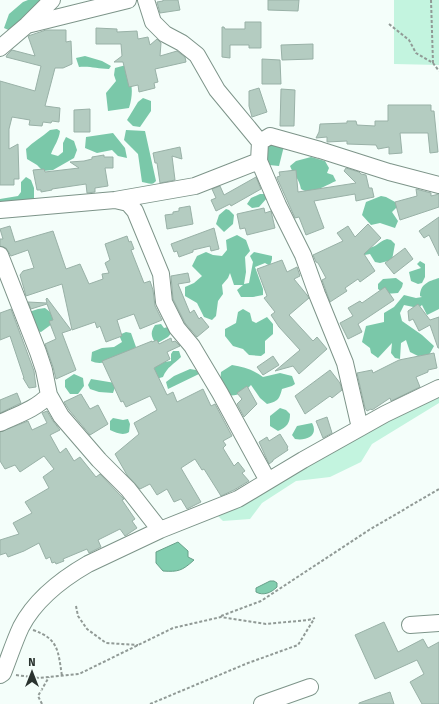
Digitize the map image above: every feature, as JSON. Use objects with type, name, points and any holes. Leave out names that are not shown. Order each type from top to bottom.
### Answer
[{"type":"street","points":[[0,48],[27,25],[52,0]]},
{"type":"street","points":[[27,25],[128,0]]},
{"type":"street","points":[[146,0],[153,22],[165,34],[182,43],[197,55],[217,90],[260,142],[259,161],[278,205],[303,254],[317,294],[345,363],[360,428]]},
{"type":"street","points":[[260,142],[270,136],[439,185]]},
{"type":"street","points":[[0,210],[115,200],[195,186],[259,161]]},
{"type":"street","points":[[115,200],[128,202],[135,211],[161,274],[164,302],[177,328],[192,346],[220,393],[268,481]]},
{"type":"street","points":[[0,255],[38,352],[44,370],[49,395],[61,416],[100,460],[128,488],[160,530]]},
{"type":"street","points":[[1,674],[22,626],[33,608],[77,570],[160,530],[238,499],[385,414],[439,388]]},
{"type":"street","points":[[0,424],[43,402],[49,395]]},
{"type":"street","points":[[410,626],[439,623]]},
{"type":"street","points":[[262,704],[310,687]]},
{"type":"path","points":[[431,0],[433,63]]},
{"type":"path","points":[[389,24],[409,40],[416,53],[433,63],[439,71]]},
{"type":"path","points":[[1,674],[39,678],[79,674],[172,628],[221,617],[261,601],[369,530],[439,489]]},
{"type":"path","points":[[76,606],[78,616],[87,629],[106,643],[139,645]]},
{"type":"path","points":[[150,704],[248,663],[298,645],[315,618],[266,624],[221,617]]},
{"type":"path","points":[[22,626],[45,634],[52,640],[58,656],[62,676]]},
{"type":"path","points":[[42,704],[38,696],[49,677]]},
{"type":"shaded area","points":[[28,0],[41,0],[13,32],[4,28],[9,14],[23,2]]},
{"type":"shaded area","points":[[394,0],[439,0],[439,65],[394,64]]},
{"type":"shaded area","points":[[85,56],[102,61],[111,66],[109,69],[79,67],[76,58]]},
{"type":"shaded area","points":[[126,65],[132,86],[129,108],[108,111],[106,93],[116,81],[114,75],[115,68]]},
{"type":"shaded area","points":[[143,98],[151,101],[151,111],[140,127],[133,126],[127,120],[138,102]]},
{"type":"shaded area","points":[[57,129],[60,131],[58,140],[51,154],[58,156],[63,152],[63,143],[66,137],[74,141],[77,150],[74,158],[53,170],[43,171],[27,159],[26,149],[50,130]]},
{"type":"shaded area","points":[[126,130],[145,131],[156,181],[153,183],[150,184],[142,182],[138,154],[124,140]]},
{"type":"shaded area","points":[[113,133],[125,148],[127,158],[118,156],[112,150],[97,153],[85,148],[86,137]]},
{"type":"shaded area","points":[[267,141],[284,146],[279,166],[269,165],[265,154]]},
{"type":"shaded area","points":[[311,157],[325,161],[329,168],[327,173],[333,175],[336,181],[314,191],[305,191],[301,189],[299,182],[290,166],[296,161]]},
{"type":"shaded area","points":[[26,177],[31,180],[34,188],[34,199],[0,212],[0,199],[18,196],[21,192],[21,182]]},
{"type":"shaded area","points":[[264,194],[267,198],[259,207],[252,208],[247,204],[251,198]]},
{"type":"shaded area","points":[[381,196],[397,203],[398,206],[392,212],[398,221],[395,228],[380,223],[371,225],[362,215],[366,202]]},
{"type":"shaded area","points":[[226,209],[234,215],[233,224],[224,232],[216,224],[219,215]]},
{"type":"shaded area","points":[[237,235],[246,240],[250,251],[245,257],[246,272],[244,284],[249,283],[253,262],[250,256],[254,252],[272,256],[270,266],[265,263],[255,267],[263,289],[263,295],[241,297],[237,290],[243,285],[234,285],[230,273],[222,285],[223,294],[218,301],[216,316],[212,320],[204,317],[197,303],[185,296],[185,287],[194,283],[202,276],[192,266],[197,256],[206,252],[213,255],[222,256],[227,250],[226,240]]},
{"type":"shaded area","points":[[387,239],[391,240],[395,244],[392,260],[380,263],[375,262],[370,254],[359,256],[366,248],[373,247]]},
{"type":"shaded area","points":[[420,261],[425,264],[425,277],[422,283],[418,284],[411,281],[409,272],[421,268],[417,264]]},
{"type":"shaded area","points":[[396,278],[403,283],[398,293],[385,294],[378,289],[378,284],[383,279]]},
{"type":"shaded area","points":[[439,278],[439,309],[427,315],[422,305],[418,308],[404,305],[400,313],[402,321],[422,335],[434,346],[429,355],[418,356],[410,352],[406,340],[401,343],[400,359],[395,358],[391,353],[392,343],[378,358],[371,353],[370,348],[362,342],[366,326],[384,322],[384,313],[394,307],[404,295],[416,298],[422,297],[420,296],[420,292],[423,286]]},
{"type":"shaded area","points":[[45,308],[54,315],[52,324],[41,332],[33,330],[29,312]]},
{"type":"shaded area","points":[[243,309],[250,313],[252,321],[256,323],[267,317],[273,324],[273,334],[265,341],[265,353],[261,356],[249,355],[243,349],[233,346],[225,336],[225,329],[236,323],[238,312]]},
{"type":"shaded area","points":[[161,324],[164,328],[168,327],[173,331],[168,337],[156,344],[152,337],[152,330],[155,325]]},
{"type":"shaded area","points":[[126,332],[131,333],[136,347],[115,359],[102,363],[91,361],[92,352],[102,348],[114,347],[122,342],[119,335]]},
{"type":"shaded area","points":[[173,351],[179,351],[181,357],[169,368],[163,377],[156,379],[154,369],[157,363],[171,361],[171,354]]},
{"type":"shaded area","points":[[232,365],[249,369],[263,377],[280,373],[292,376],[295,384],[282,389],[278,400],[267,404],[260,398],[251,385],[240,393],[227,395],[220,384],[221,372]]},
{"type":"shaded area","points":[[190,369],[196,370],[199,374],[168,389],[166,382],[174,376]]},
{"type":"shaded area","points":[[74,374],[83,378],[84,386],[78,394],[70,394],[65,387],[65,380]]},
{"type":"shaded area","points":[[91,379],[115,383],[113,393],[99,392],[90,389],[88,385]]},
{"type":"shaded area","points":[[439,391],[439,403],[372,444],[361,462],[330,477],[296,481],[262,503],[250,519],[223,521],[214,512]]},
{"type":"shaded area","points":[[280,408],[286,410],[290,414],[290,417],[289,422],[284,428],[278,431],[270,426],[270,416]]},
{"type":"shaded area","points":[[113,418],[123,420],[128,419],[130,424],[129,432],[122,434],[110,430],[110,421]]},
{"type":"shaded area","points":[[312,423],[314,431],[310,437],[295,439],[292,435],[297,426]]},
{"type":"shaded area","points":[[178,542],[188,551],[188,557],[194,560],[180,570],[163,571],[156,563],[156,552]]},
{"type":"shaded area","points":[[270,581],[277,583],[277,587],[275,589],[264,594],[256,592],[256,588]]},
{"type":"building","points":[[163,0],[178,0],[180,10],[160,13],[157,2]]},
{"type":"building","points":[[268,0],[299,0],[298,11],[268,10]]},
{"type":"building","points":[[245,22],[261,22],[261,48],[249,48],[249,45],[230,45],[230,58],[222,57],[222,27],[225,29],[245,29]]},
{"type":"building","points":[[96,28],[117,29],[117,32],[137,31],[138,39],[148,37],[150,45],[157,39],[161,43],[160,56],[177,51],[185,57],[186,62],[155,69],[158,82],[154,83],[155,88],[139,92],[138,85],[129,87],[123,62],[114,62],[122,56],[121,44],[96,44]]},
{"type":"building","points":[[46,30],[66,30],[66,42],[71,41],[72,64],[63,68],[55,68],[45,106],[60,108],[59,122],[43,122],[42,126],[29,125],[30,120],[12,117],[9,129],[9,149],[18,144],[19,179],[14,179],[14,185],[0,185],[0,81],[35,91],[41,66],[6,57],[12,50],[35,56],[28,36]]},
{"type":"building","points":[[313,44],[313,59],[282,60],[281,45]]},
{"type":"building","points":[[262,59],[280,60],[281,84],[262,84]]},
{"type":"building","points":[[259,88],[267,112],[252,117],[249,106],[249,91]]},
{"type":"building","points":[[281,89],[295,90],[294,126],[280,126]]},
{"type":"building","points":[[388,105],[431,105],[431,111],[434,111],[438,152],[430,153],[428,133],[400,133],[402,153],[389,154],[389,147],[378,149],[376,145],[347,144],[347,141],[327,142],[327,137],[316,138],[319,132],[320,124],[347,123],[347,121],[356,121],[357,125],[375,126],[375,121],[388,121]]},
{"type":"building","points":[[90,109],[90,132],[74,132],[74,110]]},
{"type":"building","points":[[180,147],[182,159],[172,156],[175,180],[160,183],[157,163],[155,163],[153,153]]},
{"type":"building","points":[[104,155],[104,157],[113,157],[113,168],[105,168],[108,186],[95,188],[95,192],[87,193],[86,184],[41,192],[41,190],[37,190],[33,170],[44,169],[45,172],[79,168],[70,162],[84,161],[92,159],[92,157]]},
{"type":"building","points":[[346,168],[366,175],[369,188],[372,188],[374,197],[356,201],[355,194],[314,201],[324,228],[306,235],[299,217],[295,218],[277,178],[280,176],[279,172],[296,170],[298,192],[356,183],[344,171]]},
{"type":"building","points":[[256,177],[261,189],[231,206],[230,204],[216,211],[211,200],[216,198],[212,189],[220,186],[224,195]]},
{"type":"building","points":[[416,189],[431,193],[431,196],[439,194],[439,207],[400,220],[395,202],[417,196]]},
{"type":"building","points":[[190,206],[193,224],[167,229],[165,215],[173,214],[173,212],[179,211],[179,208]]},
{"type":"building","points":[[264,208],[265,213],[271,211],[275,228],[247,235],[245,228],[240,229],[237,214]]},
{"type":"building","points":[[439,217],[439,256],[429,235],[424,238],[419,231]]},
{"type":"building","points":[[368,224],[381,238],[364,254],[375,271],[360,282],[358,279],[345,288],[347,291],[330,302],[322,280],[326,278],[313,255],[343,241],[337,233],[348,226],[355,237]]},
{"type":"building","points":[[10,226],[15,242],[53,231],[66,269],[80,264],[89,284],[103,279],[102,274],[109,273],[105,263],[110,260],[105,244],[127,236],[134,249],[131,250],[144,283],[150,281],[155,306],[162,320],[140,329],[134,314],[117,320],[122,336],[106,342],[100,326],[97,328],[95,322],[72,330],[62,284],[26,296],[20,275],[23,271],[34,268],[28,250],[11,256],[6,248],[0,246],[0,239],[3,239],[0,229]]},
{"type":"building","points":[[214,228],[219,249],[211,251],[210,246],[193,250],[193,252],[179,257],[177,251],[174,252],[171,244]]},
{"type":"building","points":[[405,248],[413,259],[394,274],[385,263]]},
{"type":"building","points":[[282,260],[287,272],[297,267],[300,276],[294,279],[309,298],[289,315],[313,341],[317,337],[327,349],[299,374],[293,366],[275,371],[300,350],[279,327],[271,315],[275,312],[264,298],[267,296],[257,269]]},
{"type":"building","points":[[188,273],[190,282],[178,284],[190,313],[194,310],[199,319],[201,317],[209,327],[197,337],[185,323],[173,299],[171,276]]},
{"type":"building","points":[[385,287],[394,300],[358,324],[362,332],[348,339],[340,323],[353,316],[348,308],[360,301],[362,303]]},
{"type":"building","points":[[47,298],[71,330],[62,333],[76,370],[56,379],[45,344],[56,339],[49,321],[53,320],[47,304],[31,309],[28,302],[47,303]]},
{"type":"building","points":[[418,304],[430,320],[439,317],[439,348],[430,325],[419,331],[413,319],[409,321],[408,311]]},
{"type":"building","points":[[11,309],[34,371],[36,387],[29,388],[23,378],[10,336],[0,340],[0,313]]},
{"type":"building","points":[[171,338],[172,342],[175,341],[180,346],[167,352],[170,359],[154,368],[167,395],[173,392],[177,402],[203,389],[211,406],[215,404],[232,436],[223,441],[226,445],[223,448],[234,466],[238,462],[245,471],[242,473],[249,481],[221,496],[204,469],[202,470],[195,459],[181,468],[201,502],[187,509],[181,499],[174,502],[167,489],[157,495],[150,484],[140,489],[127,475],[115,454],[139,434],[134,423],[157,410],[150,396],[126,407],[123,401],[121,402],[102,361],[152,341],[157,340],[159,344]]},
{"type":"building","points":[[434,353],[437,368],[428,370],[428,372],[416,377],[420,387],[391,401],[390,398],[372,410],[367,411],[357,373],[372,370],[373,373],[399,360]]},
{"type":"building","points":[[273,356],[279,365],[263,375],[257,367]]},
{"type":"building","points":[[330,370],[340,383],[342,390],[332,398],[330,396],[305,414],[295,396]]},
{"type":"building","points":[[247,386],[257,404],[244,417],[237,404],[242,399],[237,393]]},
{"type":"building","points":[[17,393],[21,403],[0,413],[0,400]]},
{"type":"building","points":[[81,394],[90,409],[98,405],[108,424],[90,435],[64,402]]},
{"type":"building","points":[[47,411],[60,430],[50,435],[60,453],[66,448],[74,461],[80,457],[96,477],[100,474],[124,499],[122,500],[135,519],[132,521],[137,528],[125,536],[120,529],[98,540],[101,547],[89,553],[87,549],[63,559],[64,561],[56,564],[55,562],[52,563],[50,557],[46,559],[39,543],[8,557],[6,553],[0,555],[0,540],[19,534],[13,523],[32,513],[25,502],[49,488],[43,477],[54,469],[44,456],[20,472],[15,465],[5,469],[0,461],[0,432],[28,421],[32,430],[47,423],[42,413]]},
{"type":"building","points":[[327,417],[332,433],[323,438],[316,421]]},
{"type":"building","points":[[280,434],[288,447],[288,450],[269,464],[259,442],[267,437],[269,441]]},
{"type":"building","points":[[384,622],[398,652],[423,639],[428,648],[439,642],[439,704],[422,704],[410,682],[424,674],[417,660],[375,679],[355,635]]},
{"type":"building","points":[[390,692],[394,704],[359,704],[359,703]]}]
